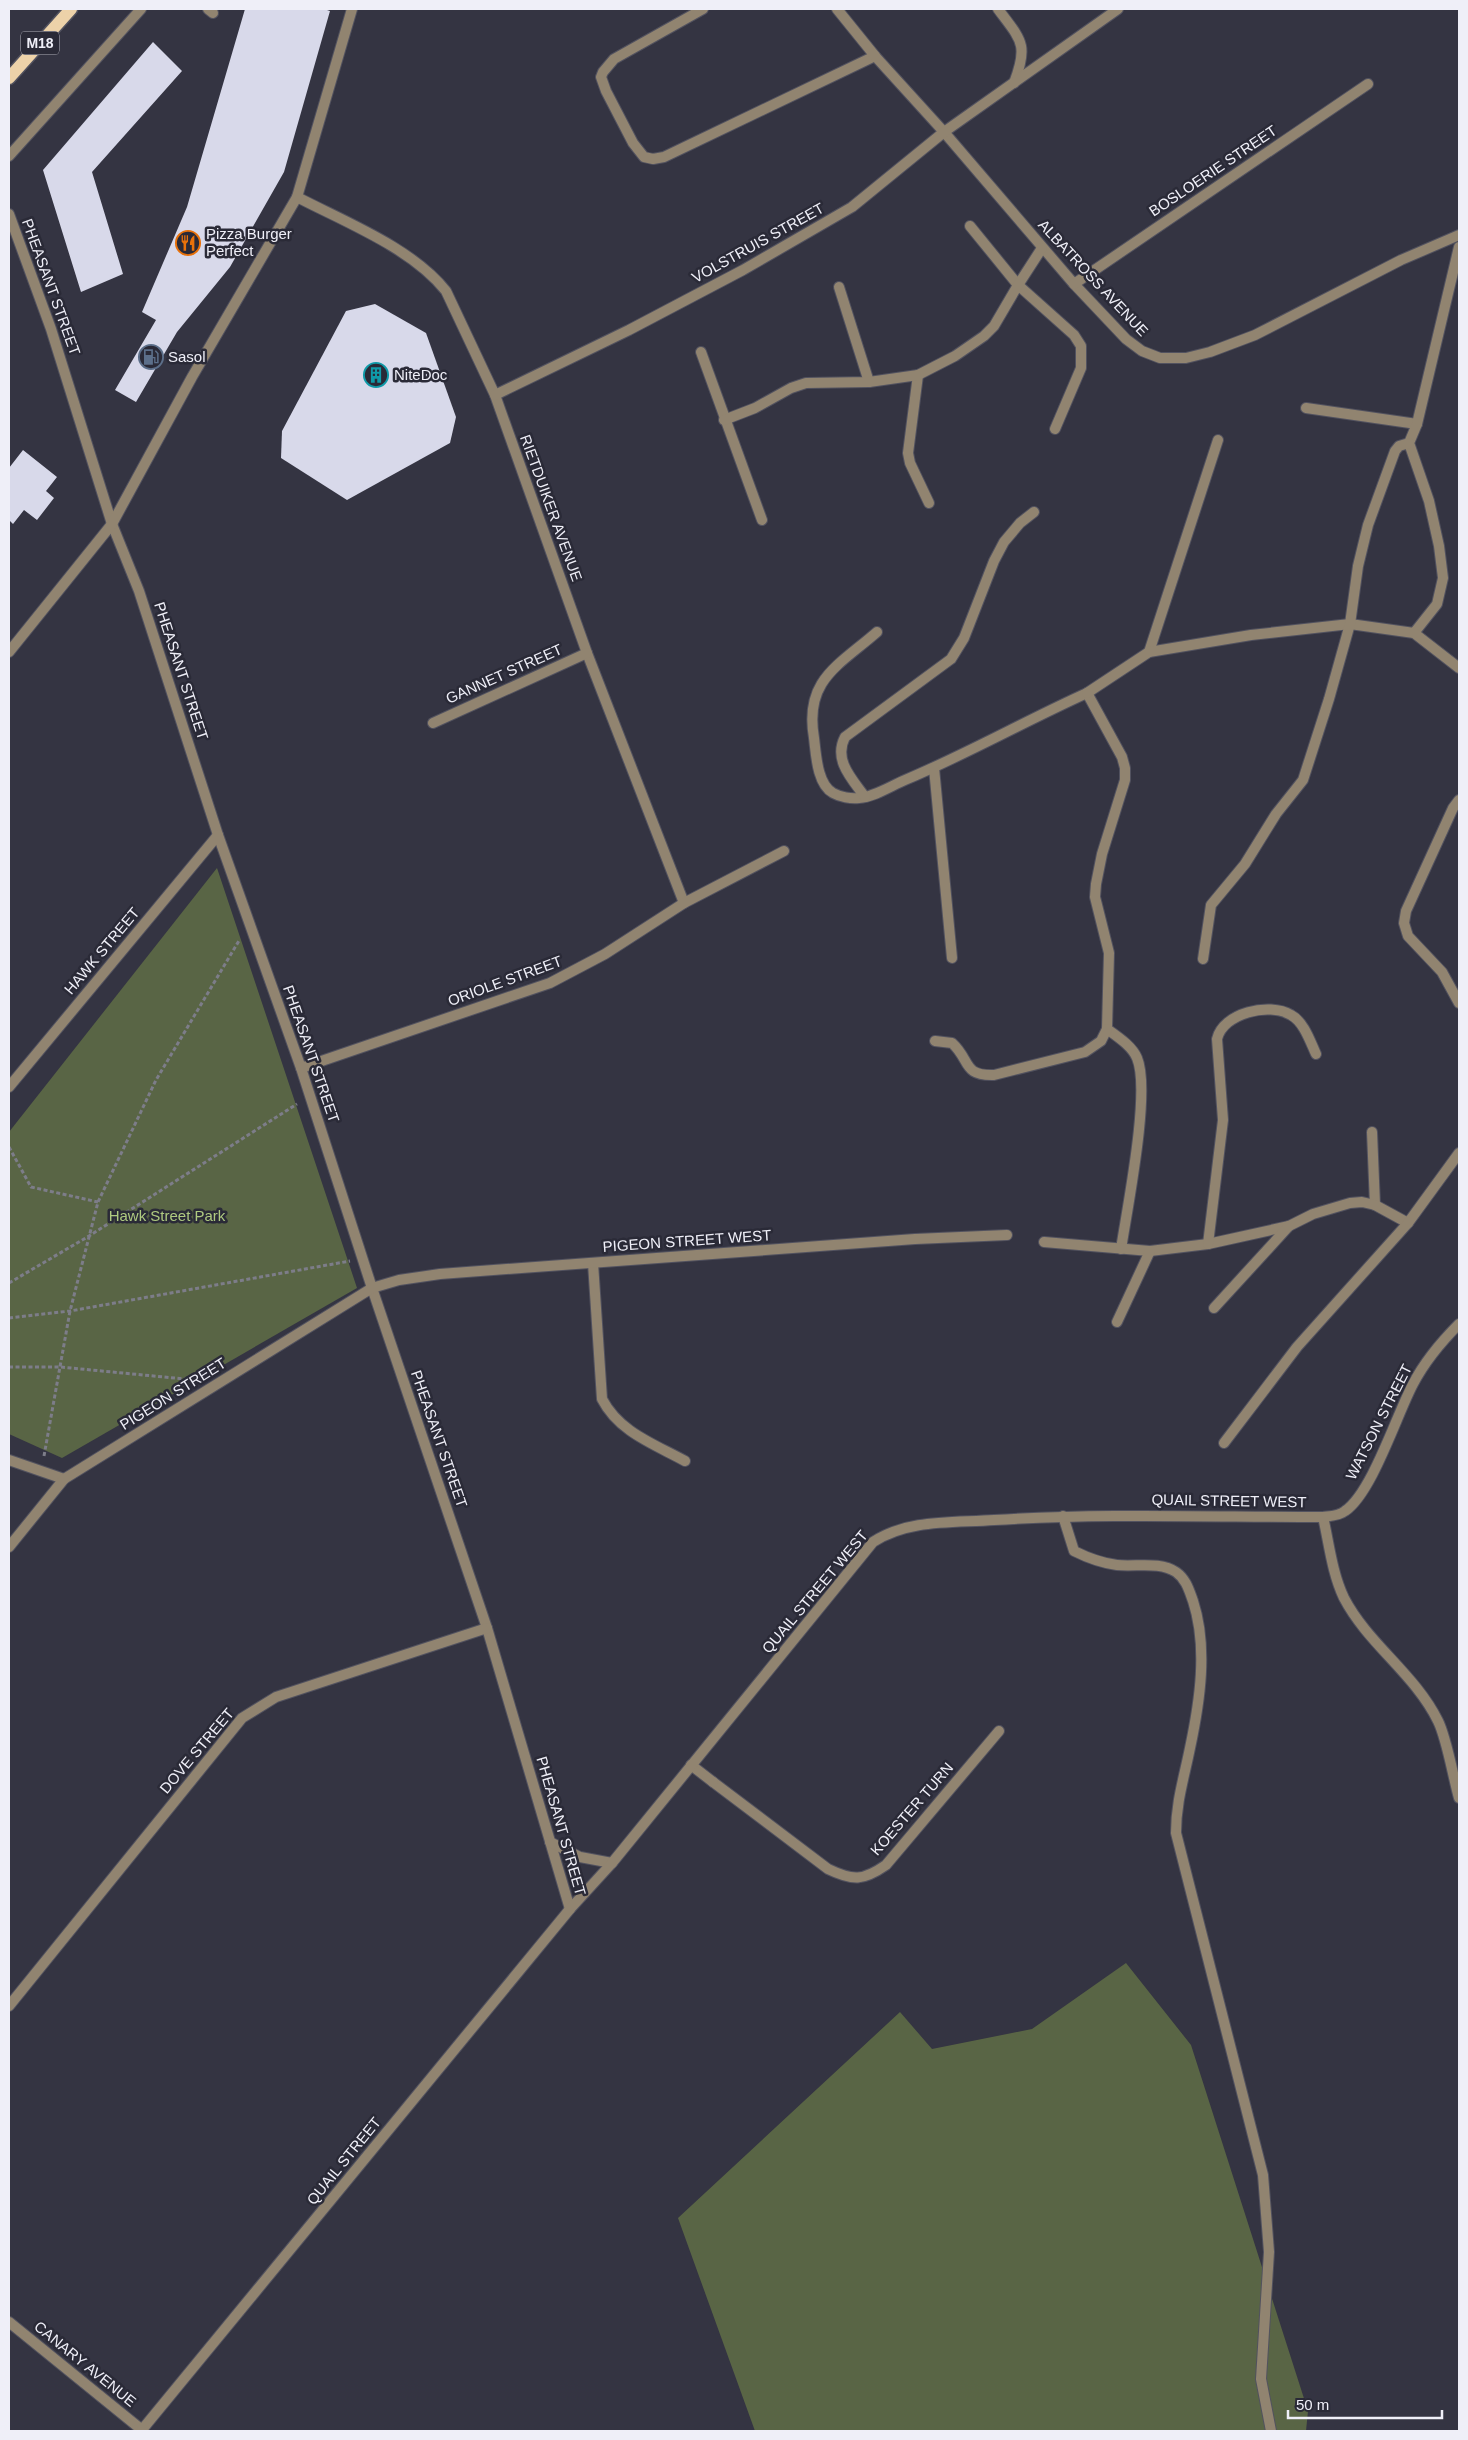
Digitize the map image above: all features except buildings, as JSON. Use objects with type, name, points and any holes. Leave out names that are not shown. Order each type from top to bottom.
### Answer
[{"type":"main road","name":"M18","points":[[9,78],[70,9]]},
{"type":"street","points":[[9,156],[142,9]]},
{"type":"street","points":[[9,652],[112,524],[192,377],[297,197],[352,9]]},
{"type":"street","points":[[702,9],[690,12],[614,59],[601,77],[606,91],[633,144],[644,158],[653,159],[664,156],[875,56]]},
{"type":"street","name":"ALBATROSS AVENUE","points":[[837,9],[875,56],[944,132],[1074,284],[1126,339],[1142,351],[1160,358],[1186,358],[1210,352],[1255,335],[1401,260],[1459,235]]},
{"type":"street","points":[[998,9],[1022,45],[1022,63],[1014,84]]},
{"type":"street","name":"VOLSTRUIS STREET","points":[[495,395],[629,330],[743,270],[852,207],[944,132],[1118,9]]},
{"type":"street","name":"BOSLOERIE STREET","points":[[1074,284],[1368,84]]},
{"type":"street","name":"RIETDUIKER AVENUE","points":[[297,197],[405,254],[436,279],[446,291],[495,395],[587,653],[684,904]]},
{"type":"street","name":"PHEASANT STREET","points":[[9,214],[51,329],[112,524],[139,591],[218,835],[302,1068],[362,1259],[487,1628],[570,1909]]},
{"type":"street","points":[[970,226],[1018,285],[1074,335],[1081,346],[1082,368],[1055,430]]},
{"type":"street","points":[[1414,633],[1437,604],[1442,590],[1442,567],[1429,501],[1410,444],[1417,424],[1459,247]]},
{"type":"street","points":[[724,420],[806,383],[869,382],[918,375],[955,356],[984,336],[994,326],[1042,248]]},
{"type":"street","points":[[839,287],[869,382]]},
{"type":"street","points":[[701,352],[724,420],[762,520]]},
{"type":"street","points":[[918,375],[908,453],[910,463],[928,503]]},
{"type":"street","points":[[1306,408],[1417,424]]},
{"type":"street","points":[[1149,652],[1218,440]]},
{"type":"street","points":[[1203,959],[1211,904],[1245,864],[1276,814],[1303,780],[1330,699],[1350,624],[1358,566],[1376,499],[1395,452],[1399,446],[1410,444]]},
{"type":"street","points":[[865,797],[843,763],[840,750],[845,737],[951,659],[964,638],[994,561],[1004,542],[1020,523],[1034,512]]},
{"type":"street","points":[[877,632],[826,676],[814,695],[811,706],[820,774],[827,788],[845,797],[865,797],[934,768],[992,737],[1087,694],[1149,652],[1251,636],[1350,624],[1414,633],[1459,668]]},
{"type":"street","name":"GANNET STREET","points":[[433,723],[587,653]]},
{"type":"street","points":[[935,1041],[952,1043],[974,1073],[981,1076],[994,1075],[1085,1052],[1101,1041],[1107,1029],[1109,953],[1097,904],[1096,884],[1102,854],[1126,775],[1122,757],[1087,694]]},
{"type":"street","points":[[934,768],[952,958]]},
{"type":"street","points":[[1459,800],[1453,808],[1406,911],[1404,923],[1408,936],[1442,972],[1459,1003]]},
{"type":"street","name":"HAWK STREET","points":[[9,1087],[218,835]]},
{"type":"street","name":"ORIOLE STREET","points":[[302,1068],[550,983],[605,954],[684,904],[784,850]]},
{"type":"street","points":[[1208,1244],[1223,1120],[1217,1039],[1221,1028],[1243,1014],[1282,1011],[1298,1021],[1316,1054]]},
{"type":"street","points":[[1107,1029],[1133,1051],[1138,1059],[1142,1084],[1140,1114],[1121,1249]]},
{"type":"street","points":[[1372,1132],[1375,1205]]},
{"type":"street","points":[[1224,1443],[1297,1347],[1408,1223],[1459,1153]]},
{"type":"street","points":[[1044,1242],[1150,1251],[1208,1244],[1288,1226],[1313,1214],[1350,1202],[1375,1205],[1408,1223]]},
{"type":"street","points":[[1214,1308],[1288,1226]]},
{"type":"street","name":"PIGEON STREET WEST","points":[[372,1288],[399,1280],[440,1274],[915,1239],[1007,1235]]},
{"type":"street","points":[[1117,1322],[1150,1251]]},
{"type":"street","points":[[593,1263],[602,1399],[610,1415],[623,1427],[685,1461]]},
{"type":"street","name":"PIGEON STREET","points":[[9,1547],[64,1479],[372,1288]]},
{"type":"street","name":"WATSON STREET","points":[[1345,1511],[1360,1494],[1376,1465],[1413,1383],[1439,1344],[1459,1324]]},
{"type":"street","points":[[9,1460],[64,1479]]},
{"type":"street","name":"QUAIL STREET WEST","points":[[570,1909],[612,1863],[873,1542],[885,1534],[902,1528],[930,1524],[1063,1516],[1323,1517],[1345,1511]]},
{"type":"street","points":[[1063,1516],[1074,1551],[1095,1561],[1117,1565],[1164,1566],[1177,1572],[1187,1583],[1200,1631],[1202,1655],[1195,1720],[1176,1808],[1176,1833],[1263,2175],[1269,2252],[1261,2380],[1271,2431]]},
{"type":"street","points":[[1323,1517],[1333,1564],[1344,1597],[1359,1621],[1421,1693],[1439,1722],[1459,1798]]},
{"type":"street","name":"DOVE STREET","points":[[9,2006],[242,1718],[276,1697],[487,1628]]},
{"type":"street","name":"KOESTER TURN","points":[[691,1764],[828,1870],[844,1877],[857,1878],[872,1875],[886,1865],[999,1731]]},
{"type":"street","points":[[550,1842],[580,1858],[612,1863]]},
{"type":"street","name":"QUAIL STREET","points":[[142,2431],[570,1909]]},
{"type":"street","name":"CANARY AVENUE","points":[[9,2322],[142,2431]]},
{"type":"path","points":[[41,1471],[70,1310],[98,1202],[156,1080],[250,924]]},
{"type":"path","points":[[9,1283],[89,1236],[310,1096]]},
{"type":"path","points":[[9,1146],[30,1187],[98,1202]]},
{"type":"path","points":[[9,1318],[70,1310],[362,1259]]},
{"type":"path","points":[[9,1367],[60,1367],[220,1382]]},
{"type":"green space","name":"Hawk Street Park","points":[[217,868],[357,1288],[62,1458],[9,1434],[9,1132]]},
{"type":"green space","points":[[1126,1963],[1191,2045],[1308,2411],[1306,2431],[755,2431],[678,2218],[900,2012],[932,2049],[1032,2029]]},
{"type":"place","name":"Pizza Burger Perfect","points":[[188,243]]},
{"type":"place","name":"Sasol","points":[[151,357]]},
{"type":"place","name":"NiteDoc","points":[[376,375]]}]
